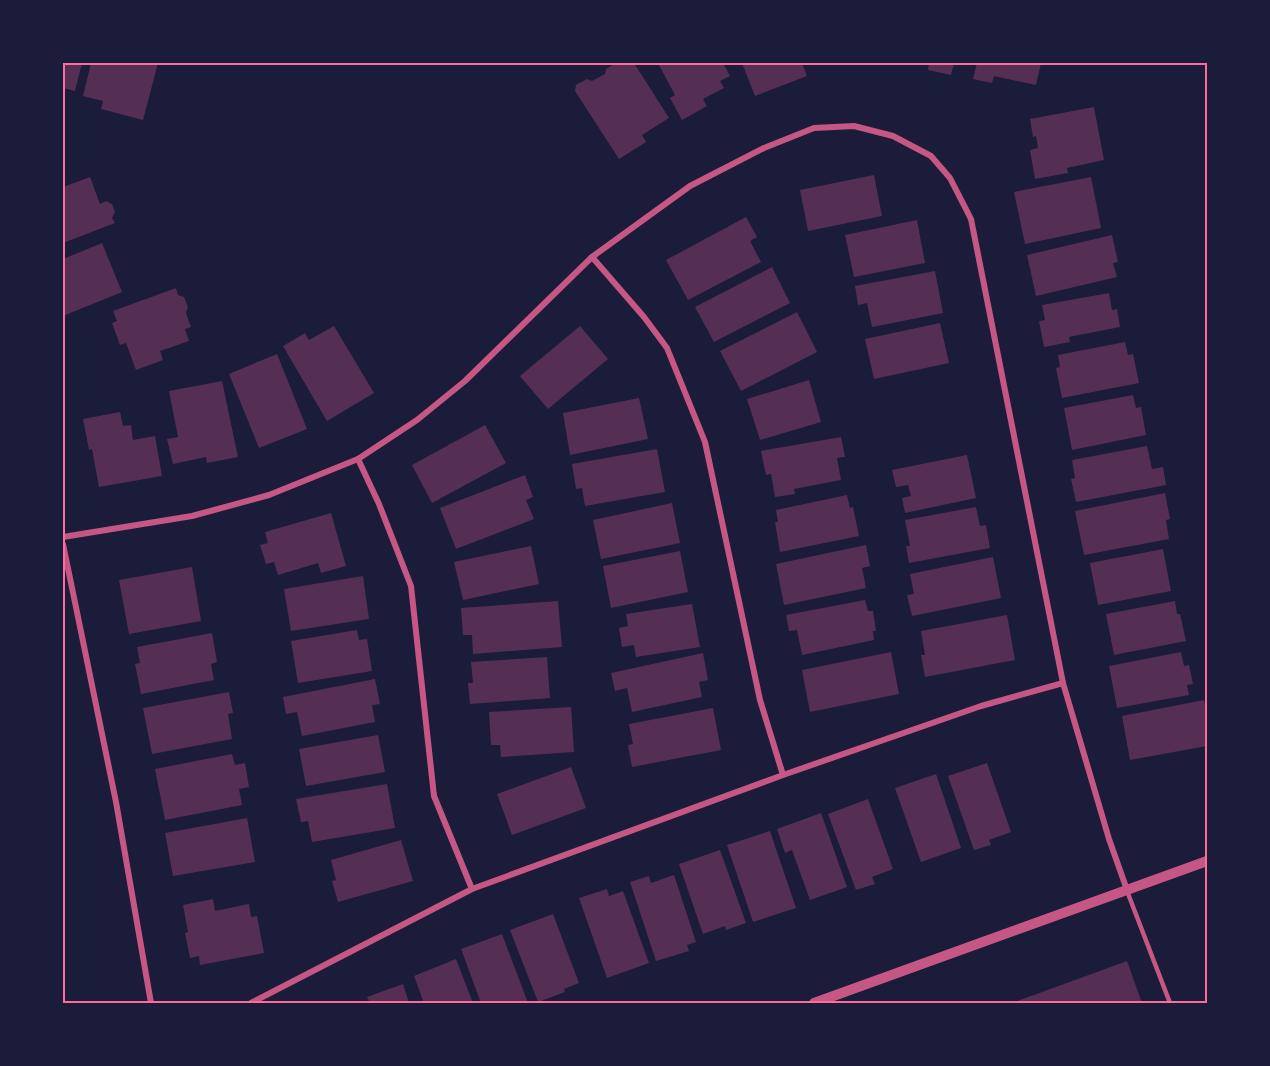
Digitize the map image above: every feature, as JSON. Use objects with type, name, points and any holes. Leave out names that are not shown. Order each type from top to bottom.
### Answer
[{"type":"street","points":[[63,537],[192,516],[269,495],[358,459],[417,420],[465,381],[592,257],[690,186],[764,148],[814,128],[854,126],[893,136],[931,156],[950,178],[970,219],[1063,683],[1109,839],[1127,890]]},
{"type":"street","points":[[592,257],[644,316],[667,348],[705,442],[760,700],[783,775]]},
{"type":"street","points":[[358,459],[379,504],[411,586],[434,796],[472,889]]},
{"type":"street","points":[[63,544],[116,802],[151,1003]]},
{"type":"street","points":[[251,1003],[472,889],[783,775],[981,706],[1063,683]]},
{"type":"street","points":[[814,1003],[1207,861]]},
{"type":"lane","points":[[1127,890],[1170,1003]]},
{"type":"building","points":[[63,63],[82,63],[75,91],[63,88]]},
{"type":"building","points":[[91,63],[158,63],[143,120],[101,109],[103,101],[83,96]]},
{"type":"building","points":[[616,63],[634,63],[669,118],[642,135],[646,142],[619,159],[575,91],[576,85],[587,79],[592,81],[605,74],[606,69]]},
{"type":"building","points":[[658,63],[723,63],[730,76],[720,81],[724,88],[703,99],[707,106],[682,120],[670,98],[675,95]]},
{"type":"building","points":[[742,63],[802,63],[807,76],[755,96]]},
{"type":"building","points":[[929,63],[954,63],[951,75],[928,70]]},
{"type":"building","points":[[977,63],[1041,63],[1036,85],[994,76],[992,83],[973,79]]},
{"type":"building","points":[[1094,107],[1104,160],[1067,168],[1068,173],[1035,179],[1030,150],[1038,148],[1036,136],[1033,137],[1030,119]]},
{"type":"building","points":[[874,175],[882,216],[808,231],[800,190]]},
{"type":"building","points":[[90,177],[100,204],[106,201],[112,204],[115,212],[112,218],[115,223],[63,243],[63,187]]},
{"type":"building","points":[[1091,177],[1101,228],[1025,244],[1014,192]]},
{"type":"building","points":[[746,217],[757,237],[750,241],[761,262],[688,300],[666,260]]},
{"type":"building","points":[[917,220],[925,263],[854,277],[845,235]]},
{"type":"building","points":[[1112,235],[1118,262],[1113,263],[1117,277],[1036,296],[1027,255]]},
{"type":"building","points":[[102,243],[122,292],[63,316],[63,259]]},
{"type":"building","points":[[772,267],[790,303],[714,342],[695,307]]},
{"type":"building","points":[[935,271],[943,313],[872,327],[867,303],[858,305],[855,286]]},
{"type":"building","points":[[176,288],[178,295],[184,297],[188,307],[186,313],[191,327],[185,329],[189,341],[160,351],[163,360],[136,370],[126,343],[120,345],[112,323],[117,321],[113,311]]},
{"type":"building","points":[[1109,293],[1112,310],[1117,309],[1120,327],[1069,337],[1070,342],[1044,347],[1039,321],[1045,320],[1042,305]]},
{"type":"building","points":[[797,312],[817,352],[741,391],[720,351]]},
{"type":"building","points":[[940,323],[949,363],[874,379],[865,339]]},
{"type":"building","points":[[334,326],[374,393],[327,421],[283,346],[305,333],[309,340]]},
{"type":"building","points":[[580,326],[608,359],[548,409],[520,376]]},
{"type":"building","points":[[1125,342],[1128,355],[1133,354],[1139,383],[1062,398],[1056,368],[1060,367],[1058,355]]},
{"type":"building","points":[[277,354],[307,429],[259,448],[229,374]]},
{"type":"building","points":[[809,380],[821,422],[760,440],[747,399]]},
{"type":"building","points":[[222,381],[238,457],[207,463],[206,457],[173,464],[167,439],[178,437],[169,391]]},
{"type":"building","points":[[1133,395],[1136,408],[1141,407],[1146,435],[1072,450],[1064,408]]},
{"type":"building","points":[[639,398],[648,439],[570,455],[563,413]]},
{"type":"building","points":[[120,412],[123,426],[131,425],[133,440],[155,436],[162,476],[99,487],[92,449],[89,450],[83,419]]},
{"type":"building","points":[[485,425],[506,463],[432,503],[412,465]]},
{"type":"building","points":[[841,437],[845,457],[837,458],[841,480],[794,489],[795,494],[775,497],[771,474],[766,475],[761,451]]},
{"type":"building","points":[[1147,446],[1152,469],[1163,467],[1166,485],[1076,502],[1071,479],[1075,478],[1072,460]]},
{"type":"building","points":[[657,449],[665,492],[585,506],[582,488],[576,489],[572,464]]},
{"type":"building","points":[[967,455],[976,498],[905,513],[902,498],[911,496],[908,485],[896,487],[892,470]]},
{"type":"building","points":[[525,475],[533,497],[526,500],[534,519],[456,549],[440,508]]},
{"type":"building","points":[[1165,493],[1170,519],[1166,520],[1169,539],[1084,555],[1075,511]]},
{"type":"building","points":[[847,495],[850,508],[853,507],[859,536],[780,552],[775,522],[778,522],[776,510]]},
{"type":"building","points":[[672,503],[680,543],[601,559],[593,520]]},
{"type":"building","points":[[976,507],[980,526],[986,525],[990,548],[909,563],[906,546],[910,546],[905,520]]},
{"type":"building","points":[[331,513],[346,566],[321,573],[318,563],[278,575],[274,562],[266,564],[260,545],[268,543],[265,532]]},
{"type":"building","points":[[866,545],[870,566],[862,568],[866,588],[784,605],[776,564]]},
{"type":"building","points":[[531,546],[539,584],[463,600],[454,562]]},
{"type":"building","points":[[1163,549],[1171,591],[1098,605],[1090,563]]},
{"type":"building","points":[[680,551],[688,592],[611,608],[603,566]]},
{"type":"building","points":[[993,557],[1001,598],[912,616],[907,595],[914,594],[910,574]]},
{"type":"building","points":[[192,567],[201,621],[129,634],[119,580]]},
{"type":"building","points":[[363,576],[369,619],[291,631],[284,589]]},
{"type":"building","points":[[865,600],[868,611],[873,611],[876,631],[873,631],[874,640],[802,655],[797,630],[789,631],[786,615]]},
{"type":"building","points":[[558,601],[562,647],[473,654],[472,635],[463,635],[461,608]]},
{"type":"building","points":[[1175,601],[1186,641],[1114,655],[1106,614]]},
{"type":"building","points":[[692,604],[700,647],[636,657],[634,645],[622,647],[619,628],[628,626],[626,614]]},
{"type":"building","points":[[1007,615],[1015,660],[925,677],[921,655],[925,655],[921,631]]},
{"type":"building","points":[[357,630],[359,640],[367,639],[372,671],[298,683],[291,641]]},
{"type":"building","points":[[212,633],[217,662],[211,664],[214,680],[141,694],[135,664],[140,663],[137,647]]},
{"type":"building","points":[[891,652],[899,694],[810,712],[802,670]]},
{"type":"building","points":[[1181,652],[1184,666],[1189,665],[1193,684],[1187,685],[1189,695],[1117,708],[1109,666]]},
{"type":"building","points":[[703,653],[708,680],[699,682],[702,697],[632,712],[627,688],[615,691],[611,673]]},
{"type":"building","points":[[547,657],[550,698],[470,704],[468,683],[473,683],[471,662]]},
{"type":"building","points":[[375,679],[380,704],[372,705],[375,722],[302,736],[297,712],[286,714],[283,697]]},
{"type":"building","points":[[229,692],[233,713],[228,714],[232,739],[152,754],[143,708]]},
{"type":"building","points":[[1204,700],[1207,715],[1207,746],[1130,760],[1122,716]]},
{"type":"building","points":[[571,707],[574,752],[501,757],[500,745],[491,745],[489,712]]},
{"type":"building","points":[[713,708],[721,750],[632,767],[628,745],[633,744],[629,724]]},
{"type":"building","points":[[378,735],[385,772],[306,786],[299,749]]},
{"type":"building","points":[[232,754],[235,765],[245,763],[249,787],[239,789],[242,805],[165,820],[155,769]]},
{"type":"building","points":[[987,763],[1011,832],[989,840],[991,845],[974,850],[948,776]]},
{"type":"building","points":[[571,767],[586,808],[512,835],[497,794]]},
{"type":"building","points":[[936,774],[961,848],[921,862],[895,788]]},
{"type":"building","points":[[387,784],[395,828],[312,842],[308,821],[301,822],[296,799]]},
{"type":"building","points":[[868,799],[893,869],[872,877],[875,884],[856,890],[828,814]]},
{"type":"building","points":[[821,813],[847,887],[810,900],[792,850],[785,853],[777,829]]},
{"type":"building","points":[[247,818],[255,862],[173,876],[165,833]]},
{"type":"building","points":[[770,831],[796,908],[753,922],[727,845]]},
{"type":"building","points":[[401,840],[413,881],[338,902],[332,881],[336,880],[331,860]]},
{"type":"building","points":[[720,850],[746,923],[726,930],[725,926],[703,934],[679,864]]},
{"type":"building","points":[[674,875],[696,942],[687,945],[689,951],[656,961],[630,882],[649,876],[651,883]]},
{"type":"building","points":[[607,889],[609,896],[623,891],[649,963],[607,978],[579,898]]},
{"type":"building","points":[[213,899],[215,911],[249,904],[251,917],[257,916],[264,953],[200,965],[199,956],[190,958],[183,905]]},
{"type":"building","points":[[553,914],[579,983],[564,989],[565,992],[538,1002],[510,930]]},
{"type":"building","points":[[502,934],[528,1003],[481,1003],[461,949]]},
{"type":"building","points":[[456,959],[473,1003],[424,1003],[414,976]]},
{"type":"building","points":[[1127,961],[1142,1003],[1012,1003]]},
{"type":"building","points":[[403,984],[409,1003],[370,1003],[367,997]]}]
